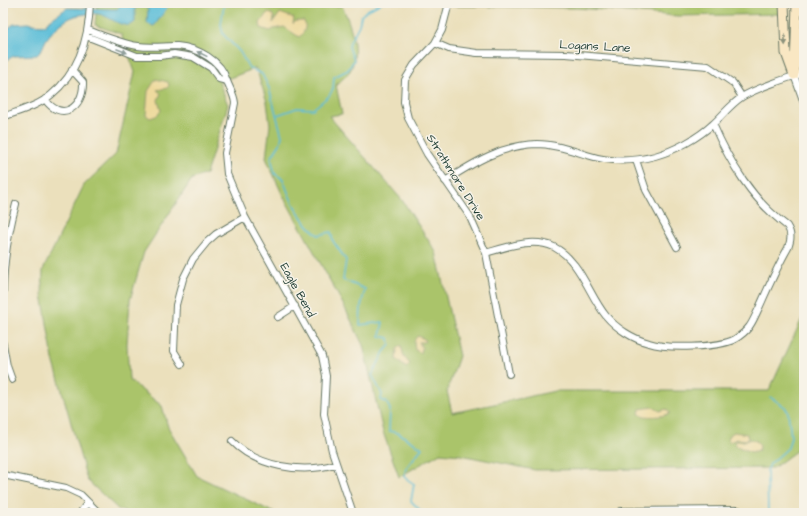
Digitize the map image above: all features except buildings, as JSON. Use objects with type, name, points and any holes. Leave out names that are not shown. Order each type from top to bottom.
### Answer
[{"type":"street","points":[[3,117],[45,99],[61,85],[72,70],[82,50],[87,33],[90,3]]},
{"type":"street","name":"Strathmore Drive","points":[[449,3],[443,26],[435,43],[414,65],[405,80],[404,102],[408,118],[426,154],[470,215],[486,253],[509,374]]},
{"type":"street","points":[[784,3],[786,53],[804,103]]},
{"type":"street","points":[[794,75],[797,3]]},
{"type":"street","points":[[87,33],[137,56],[160,56],[174,54],[193,58],[211,68],[219,79],[227,81]]},
{"type":"street","name":"Eagle Bend","points":[[87,33],[129,44],[154,48],[179,46],[198,52],[216,62],[227,76],[227,81],[234,97],[235,104],[225,153],[227,174],[245,217],[322,356],[326,376],[324,414],[335,464],[353,513]]},
{"type":"street","name":"Logans Lane","points":[[435,43],[449,49],[477,53],[566,54],[670,61],[708,66],[733,84],[742,97]]},
{"type":"street","points":[[45,99],[49,106],[58,110],[69,110],[79,104],[83,91],[83,82],[72,70]]},
{"type":"street","points":[[445,181],[471,164],[502,150],[537,144],[572,150],[618,161],[636,160],[671,150],[699,135],[742,97],[794,75],[804,73]]},
{"type":"street","points":[[486,253],[526,243],[542,243],[561,251],[570,258],[578,268],[595,301],[607,318],[624,332],[649,344],[673,347],[704,345],[735,339],[749,327],[788,248],[791,241],[791,232],[787,226],[756,197],[739,174],[713,124]]},
{"type":"street","points":[[636,160],[646,190],[677,248]]},
{"type":"street","points":[[3,295],[5,256],[16,204]]},
{"type":"street","points":[[182,364],[174,351],[176,305],[183,280],[193,259],[207,242],[216,234],[245,217]]},
{"type":"street","points":[[278,317],[295,306]]},
{"type":"street","points":[[3,344],[7,366],[12,380]]},
{"type":"street","points":[[232,441],[242,451],[268,462],[287,466],[321,468],[335,464]]},
{"type":"street","points":[[3,475],[66,488],[81,495],[100,513],[106,513]]},
{"type":"street","points":[[80,513],[88,502]]},
{"type":"street","points":[[620,513],[620,511],[738,510],[747,513]]},
{"type":"green space","points":[[97,3],[257,3],[342,6],[351,29],[355,54],[354,62],[350,71],[336,85],[342,114],[329,116],[402,200],[436,252],[459,356],[447,391],[452,413],[555,391],[769,391],[804,314],[804,445],[773,468],[535,470],[461,455],[440,453],[399,477],[383,432],[363,345],[343,304],[282,194],[266,158],[270,125],[267,102],[256,68],[219,82],[228,105],[206,174],[192,179],[144,252],[130,300],[127,344],[129,380],[162,406],[168,427],[197,476],[275,513],[129,513],[119,510],[87,480],[53,359],[42,294],[43,270],[84,185],[116,154],[135,72],[121,34],[95,25]]},
{"type":"green space","points":[[452,3],[777,3],[780,7],[780,14],[678,16],[578,8],[452,6]]},
{"type":"green space","points":[[804,3],[804,68],[802,69],[797,66],[798,5]]},
{"type":"sand","points":[[267,13],[272,14],[274,17],[273,23],[280,13],[294,18],[293,24],[296,21],[304,21],[304,32],[299,37],[284,27],[270,31],[261,28],[260,23]]},
{"type":"sand","points":[[156,79],[168,82],[169,86],[167,88],[157,90],[161,93],[158,100],[161,111],[156,116],[150,118],[146,115],[148,91]]},
{"type":"sand","points":[[418,336],[426,340],[424,342],[419,342],[422,348],[421,353],[415,350],[414,344],[416,337]]},
{"type":"sand","points":[[401,345],[404,357],[410,364],[406,368],[396,359],[397,349]]},
{"type":"sand","points":[[653,407],[660,411],[667,409],[670,413],[654,416],[639,414],[640,409]]},
{"type":"sand","points":[[734,432],[747,434],[748,439],[738,439],[729,442],[728,436]]},
{"type":"sand","points":[[750,439],[756,441],[760,446],[759,450],[751,452],[734,445],[736,441],[747,441]]},
{"type":"water","points":[[123,3],[166,3],[167,8],[153,26],[147,23],[148,9],[143,6],[135,8],[135,22],[131,25],[122,24],[99,14],[75,16],[66,20],[53,32],[37,55],[14,56],[3,62],[3,32],[14,24],[29,23],[46,25],[47,22],[67,8],[117,9]]},
{"type":"waterway","points":[[224,3],[221,25],[223,34],[240,52],[249,68],[262,74],[269,88],[282,136],[280,144],[271,158],[275,174],[283,179],[289,195],[306,223],[318,235],[331,232],[333,241],[346,260],[343,280],[365,289],[361,306],[360,325],[383,322],[380,336],[389,338],[390,345],[384,352],[372,375],[382,394],[381,400],[386,402],[390,409],[389,431],[398,433],[422,448],[406,468],[404,477],[414,484],[411,501],[423,513]]},
{"type":"waterway","points":[[277,115],[297,108],[313,109],[329,96],[333,89],[334,77],[348,70],[354,60],[349,47],[359,25],[361,16],[366,11],[381,3]]},
{"type":"waterway","points":[[768,513],[767,471],[770,464],[788,448],[791,437],[788,412],[785,407],[770,397]]}]
